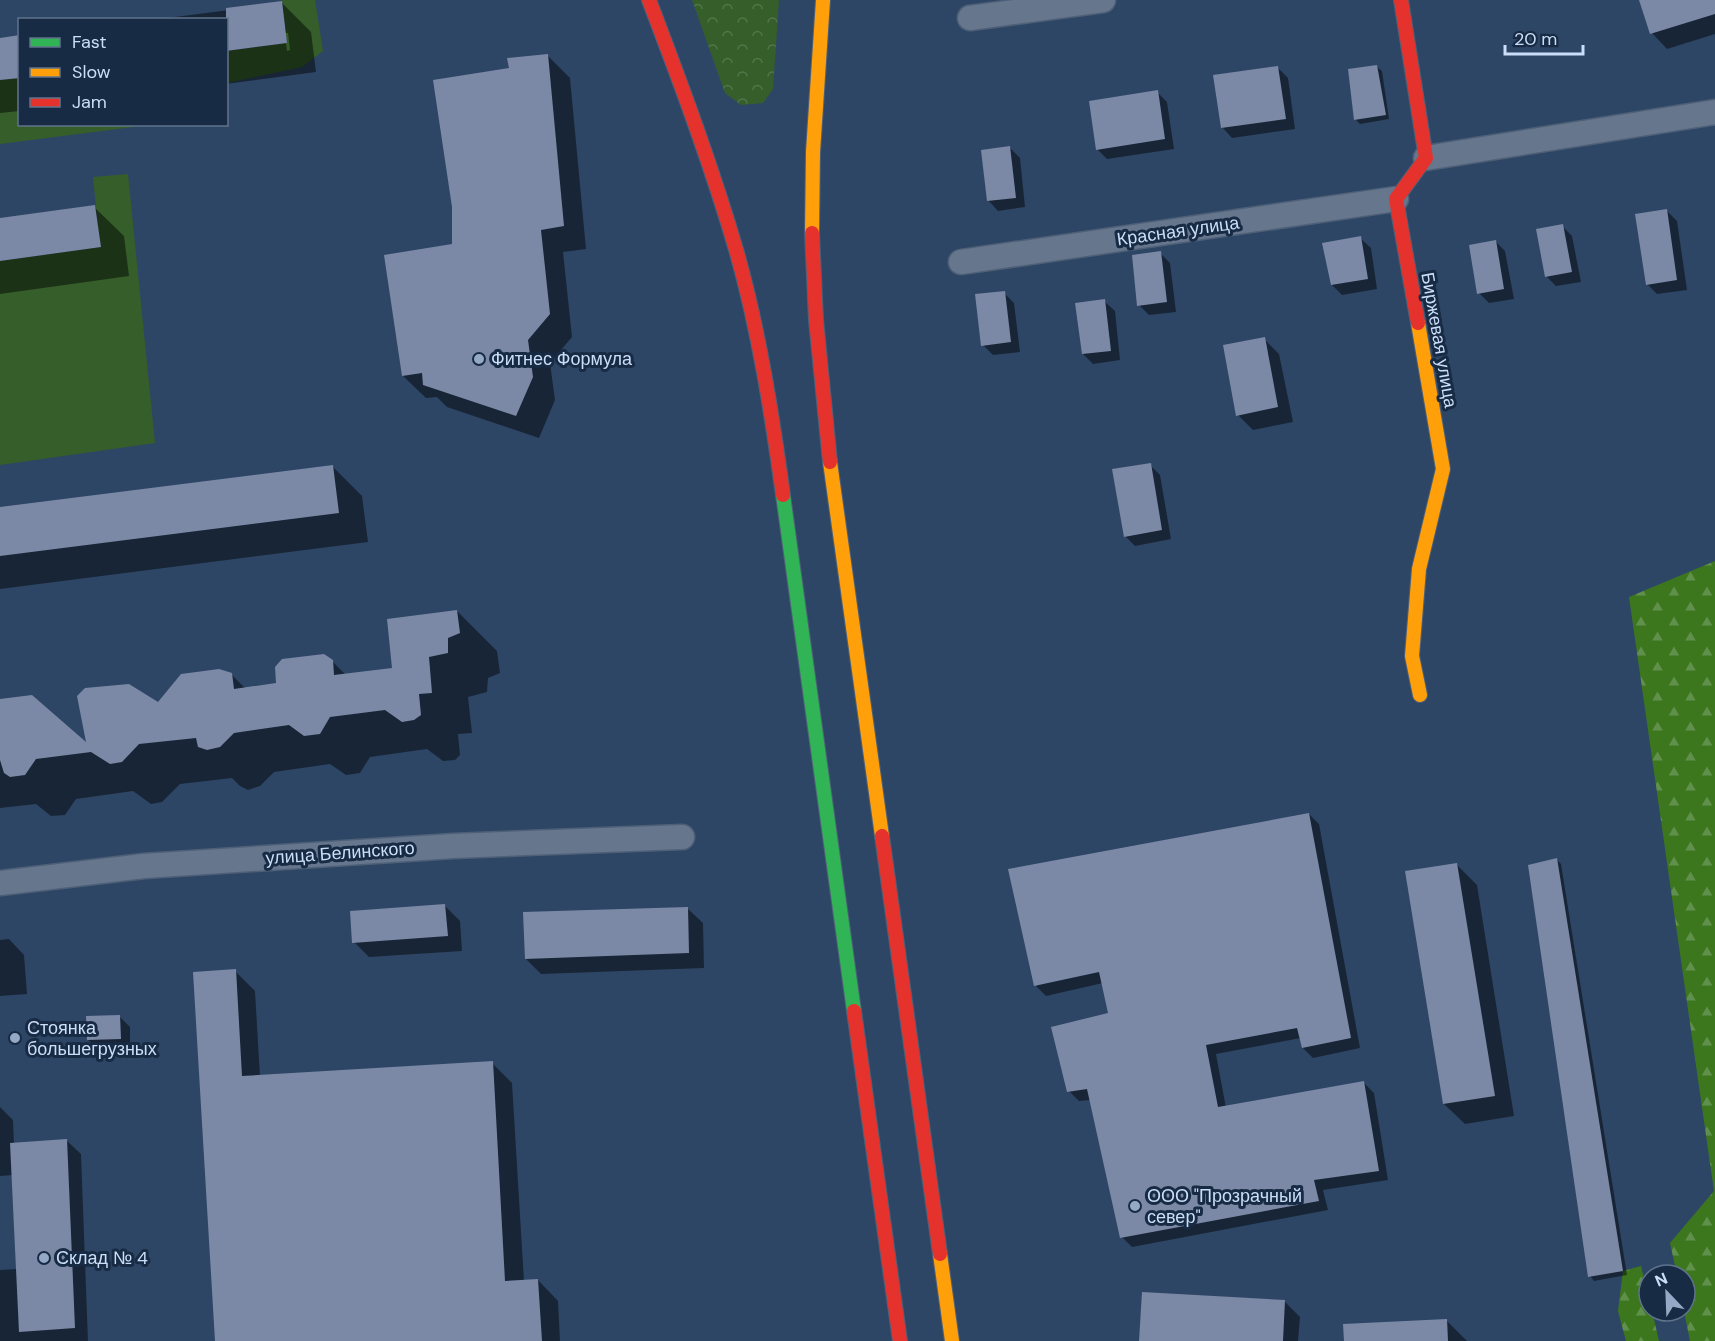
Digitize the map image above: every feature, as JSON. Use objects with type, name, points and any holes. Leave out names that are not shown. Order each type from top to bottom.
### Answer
[{"type":"main road","points":[[649,0],[708,154],[738,256],[759,350],[777,454],[900,1341]]},
{"type":"main road","points":[[823,0],[814,139],[812,241],[818,345],[827,437],[851,619],[952,1341]]},
{"type":"main road","points":[[1396,199],[1426,158],[1401,0]]},
{"type":"main road","name":"Биржевая улица","points":[[1396,199],[1443,469],[1419,569],[1412,656],[1420,695]]},
{"type":"street","points":[[970,18],[1103,0]]},
{"type":"street","points":[[1426,158],[1715,112]]},
{"type":"street","name":"Красная улица","points":[[961,262],[1396,199]]},
{"type":"street","name":"улица Белинского","points":[[0,883],[144,866],[430,847],[682,837]]},
{"type":"green space","points":[[282,0],[315,0],[323,51],[302,67],[228,83],[228,51],[287,43]]},
{"type":"green space","points":[[692,0],[779,0],[773,89],[763,103],[741,105],[725,93]]},
{"type":"green space","points":[[18,78],[18,126],[141,126],[0,144],[0,80]]},
{"type":"green space","points":[[128,174],[155,443],[0,465],[0,261],[100,247],[93,177]]},
{"type":"green space","points":[[1715,561],[1715,1341],[1690,1341],[1686,1323],[1697,1323],[1697,1263],[1674,1263],[1670,1243],[1714,1191],[1629,597]]},
{"type":"green space","points":[[1637,1267],[1637,1323],[1655,1323],[1659,1341],[1626,1341],[1618,1311],[1623,1271]]},
{"type":"building","points":[[1639,0],[1715,0],[1715,14],[1650,34]]},
{"type":"building","points":[[282,1],[287,43],[228,51],[226,8]]},
{"type":"building","points":[[18,35],[18,78],[0,80],[0,38]]},
{"type":"building","points":[[548,54],[564,226],[541,230],[550,314],[528,340],[533,377],[516,416],[423,385],[422,373],[402,376],[384,255],[452,244],[452,207],[433,80],[509,68],[507,58]]},
{"type":"building","points":[[1377,65],[1386,115],[1354,120],[1348,69]]},
{"type":"building","points":[[1278,66],[1286,119],[1221,128],[1213,75]]},
{"type":"building","points":[[1158,90],[1165,139],[1096,150],[1089,101]]},
{"type":"building","points":[[1010,146],[1016,198],[987,201],[981,150]]},
{"type":"building","points":[[95,205],[101,247],[0,261],[0,218]]},
{"type":"building","points":[[1667,209],[1677,280],[1646,285],[1635,214]]},
{"type":"building","points":[[1563,224],[1572,272],[1545,277],[1536,229]]},
{"type":"building","points":[[1361,236],[1368,279],[1331,285],[1322,243]]},
{"type":"building","points":[[1496,240],[1504,289],[1477,294],[1469,245]]},
{"type":"building","points":[[1161,251],[1167,302],[1137,306],[1132,255]]},
{"type":"building","points":[[1005,291],[1011,342],[981,346],[975,294]]},
{"type":"building","points":[[1105,299],[1111,351],[1082,354],[1075,303]]},
{"type":"building","points":[[1265,337],[1278,407],[1236,416],[1223,345]]},
{"type":"building","points":[[1151,463],[1162,530],[1124,537],[1112,469]]},
{"type":"building","points":[[333,465],[339,513],[0,556],[0,507]]},
{"type":"building","points":[[457,610],[460,633],[448,638],[448,653],[429,657],[432,693],[419,694],[421,715],[414,720],[402,722],[385,710],[330,717],[320,734],[304,736],[289,725],[234,733],[220,747],[207,750],[198,747],[196,738],[139,744],[122,762],[110,764],[91,752],[36,759],[25,775],[10,777],[4,773],[0,760],[0,699],[32,695],[86,742],[77,696],[85,688],[129,684],[158,702],[181,674],[219,669],[232,673],[234,689],[276,683],[275,667],[282,659],[324,654],[333,660],[334,675],[392,668],[387,619]]},
{"type":"building","points":[[1309,813],[1351,1038],[1302,1048],[1297,1028],[1206,1045],[1218,1107],[1364,1081],[1379,1171],[1314,1180],[1319,1201],[1120,1238],[1087,1089],[1067,1092],[1051,1027],[1108,1013],[1099,972],[1034,986],[1008,869]]},
{"type":"building","points":[[1557,858],[1623,1271],[1588,1277],[1528,865]]},
{"type":"building","points":[[1457,863],[1495,1096],[1443,1104],[1405,871]]},
{"type":"building","points":[[445,904],[448,936],[352,943],[350,911]]},
{"type":"building","points":[[688,907],[689,953],[525,959],[523,912]]},
{"type":"building","points":[[236,969],[242,1076],[493,1061],[505,1281],[538,1279],[542,1341],[215,1341],[193,972]]},
{"type":"building","points":[[120,1015],[121,1039],[87,1040],[86,1016]]},
{"type":"building","name":"Склад № 4","points":[[67,1139],[75,1328],[19,1332],[10,1143]]},
{"type":"building","points":[[1142,1292],[1285,1300],[1283,1341],[1139,1341]]},
{"type":"building","points":[[1447,1319],[1448,1341],[1344,1341],[1343,1324]]},
{"type":"traffic: fast","points":[[783,495],[854,1011]]},
{"type":"traffic: slow","points":[[812,233],[813,152],[823,0]]},
{"type":"traffic: slow","points":[[1418,323],[1443,469],[1419,569],[1412,656],[1420,695]]},
{"type":"traffic: slow","points":[[830,462],[882,836]]},
{"type":"traffic: slow","points":[[940,1254],[952,1341]]},
{"type":"traffic: jam","points":[[649,0],[707,157],[737,253],[764,373],[783,495]]},
{"type":"traffic: jam","points":[[1401,0],[1426,158],[1396,199],[1418,323]]},
{"type":"traffic: jam","points":[[812,233],[816,320],[830,462]]},
{"type":"traffic: jam","points":[[882,836],[940,1254]]},
{"type":"traffic: jam","points":[[854,1011],[900,1341]]},
{"type":"place","name":"Фитнес Формула","points":[[479,359]]},
{"type":"place","name":"Стоянка большегрузных","points":[[15,1038]]},
{"type":"place","name":"ООО \"Прозрачный север\"","points":[[1135,1206]]},
{"type":"place","name":"Склад № 4","points":[[44,1258]]}]
